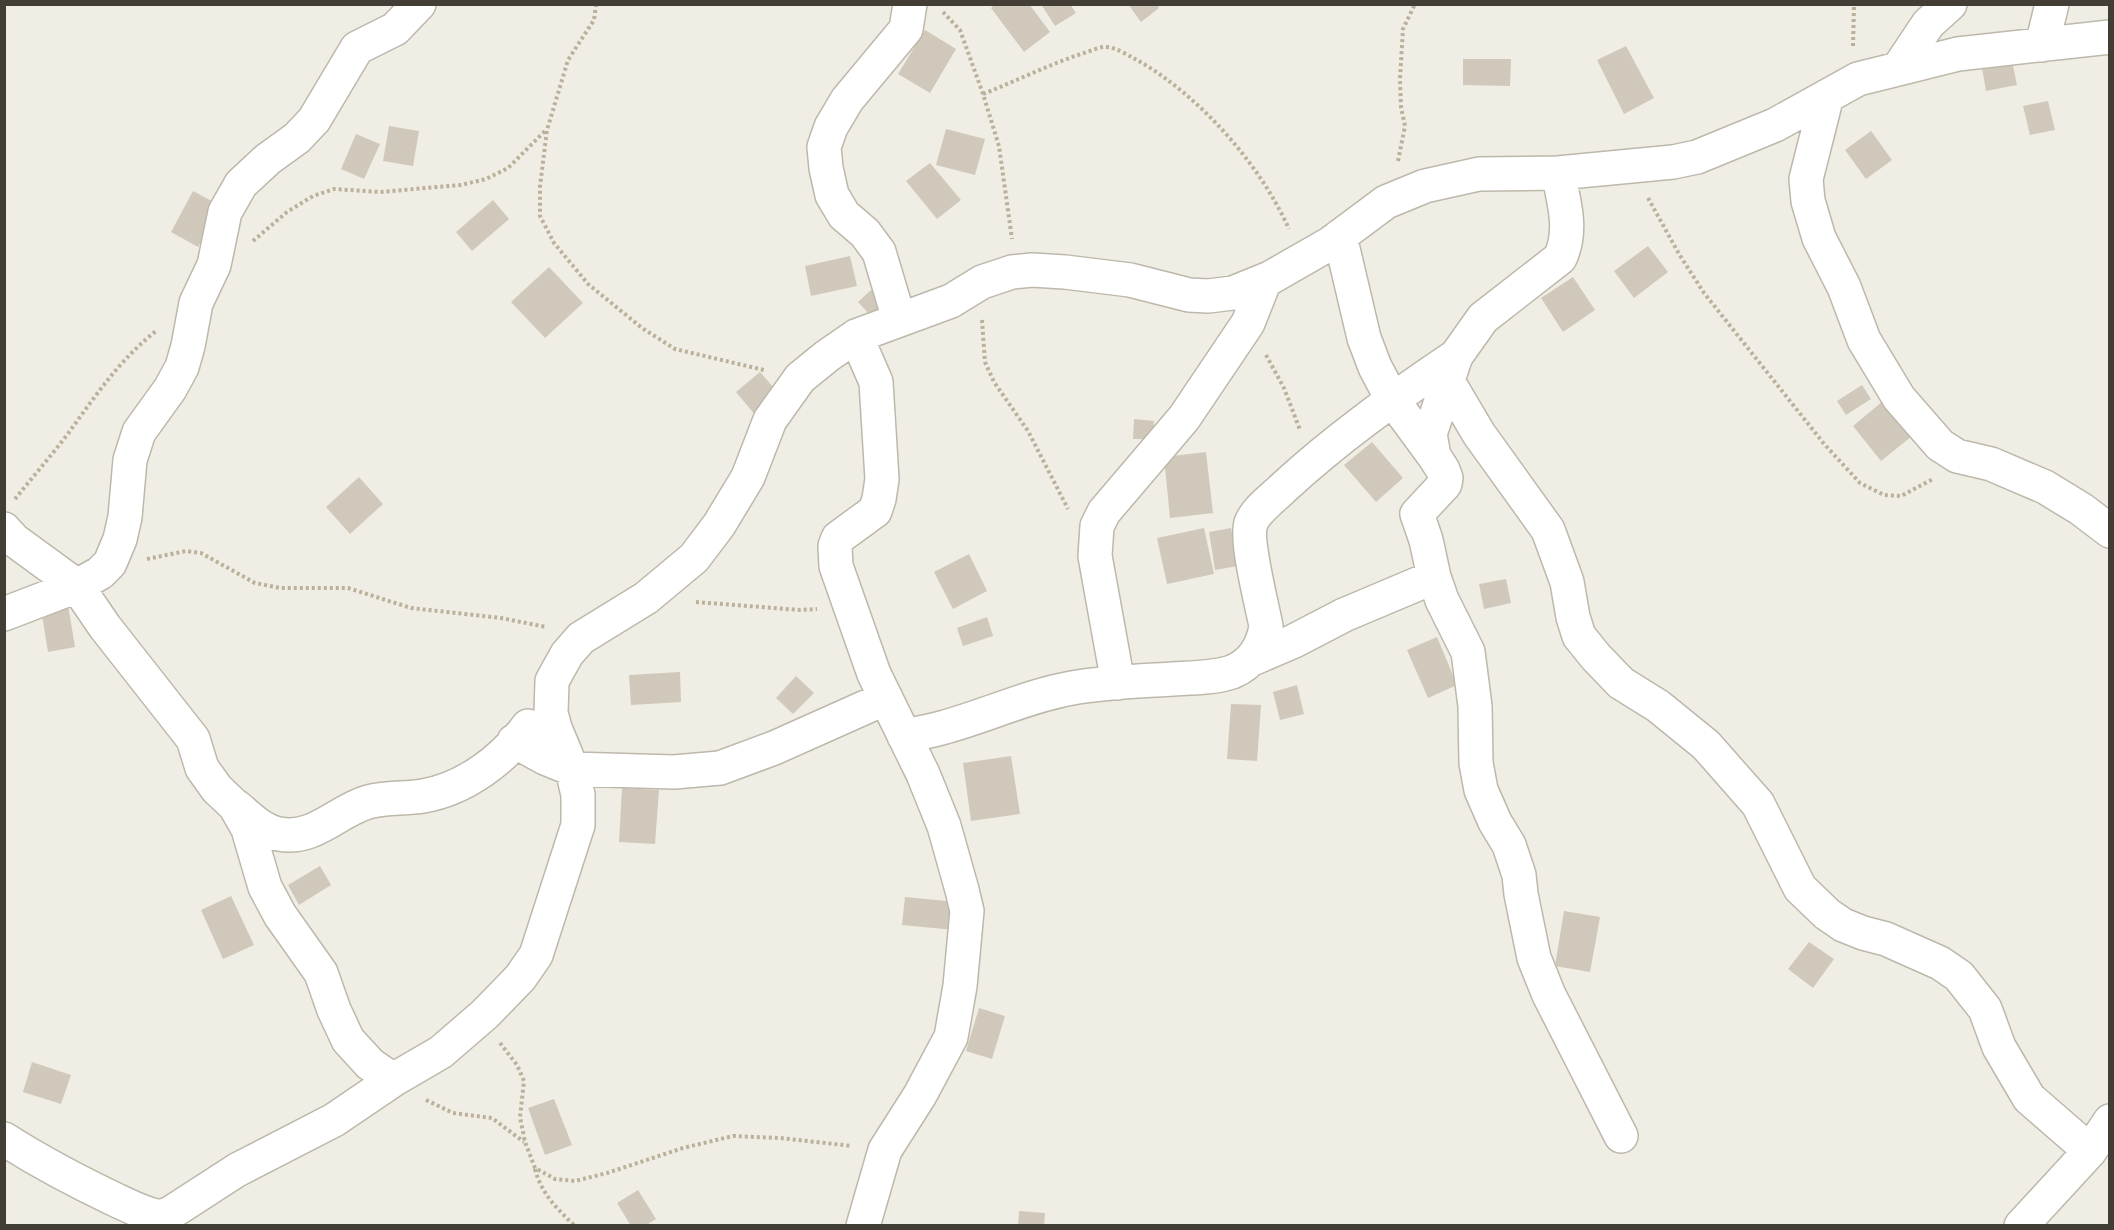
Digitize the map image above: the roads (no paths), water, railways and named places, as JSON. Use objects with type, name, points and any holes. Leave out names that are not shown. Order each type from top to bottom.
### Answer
[{"type":"street","points":[[4,614],[89,580],[110,563],[120,539],[125,517],[130,460],[139,432],[170,389],[182,367],[196,303],[214,265],[225,212],[241,184],[268,159],[297,138],[314,120],[357,48],[395,29],[419,4]]},
{"type":"street","points":[[899,319],[879,252],[865,233],[844,215],[832,195],[824,147],[831,127],[847,100],[906,29],[910,4]]},
{"type":"street","points":[[1898,69],[1928,24],[1950,4]]},
{"type":"street","points":[[2042,45],[2052,4]]},
{"type":"street","points":[[8,516],[14,540],[89,580],[105,627],[193,739],[201,768],[217,789],[266,830],[280,835],[298,834],[322,827],[367,802],[426,796],[452,788],[494,762],[527,728],[567,654],[581,639],[646,598],[694,558],[719,525],[748,477],[770,420],[800,378],[826,356],[856,336],[951,301],[982,282],[1012,272],[1054,271],[1130,280],[1189,295],[1208,296],[1233,293],[1265,280],[1303,260],[1386,202],[1425,186],[1479,174],[1558,173],[1673,162],[1697,157],[1775,125],[1858,79],[1958,54],[2109,37]]},
{"type":"street","points":[[1827,96],[1806,179],[1808,201],[1819,238],[1844,287],[1864,340],[1899,398],[1940,445],[1957,456],[1991,464],[2044,487],[2080,509],[2109,531]]},
{"type":"street","points":[[1434,456],[1430,434],[1451,368],[1483,318],[1560,258],[1567,236],[1566,211],[1558,173]]},
{"type":"street","points":[[1340,236],[1364,339],[1375,367],[1392,399],[1434,456],[1446,478],[1444,484],[1417,514],[1442,600],[1468,652],[1475,706],[1476,763],[1482,790],[1495,822],[1509,845],[1519,875],[1534,958],[1549,995],[1621,1136]]},
{"type":"street","points":[[1118,683],[1095,556],[1097,526],[1104,512],[1184,418],[1248,323],[1265,280]]},
{"type":"street","points":[[856,336],[876,382],[882,479],[879,499],[874,511],[838,538],[835,546],[836,566],[874,674],[923,774],[944,826],[967,911],[960,986],[951,1037],[920,1095],[885,1150],[863,1226]]},
{"type":"street","points":[[1250,660],[1264,640],[1266,626],[1250,539],[1251,523],[1271,500],[1312,461],[1392,399],[1451,368]]},
{"type":"street","points":[[1451,368],[1479,434],[1548,530],[1567,582],[1579,636],[1596,657],[1621,683],[1658,706],[1706,745],[1758,804],[1800,888],[1827,914],[1843,925],[1886,939],[1940,963],[1959,976],[1985,1009],[1999,1047],[2029,1098],[2090,1151]]},
{"type":"street","points":[[904,736],[945,727],[1054,692],[1118,683],[1204,678],[1233,672],[1250,660],[1294,641],[1344,615],[1434,577]]},
{"type":"street","points":[[4,1139],[141,1219],[159,1216],[169,1214],[237,1170],[334,1120],[393,1080],[441,1052],[480,1019],[520,978],[536,956],[578,825],[578,795],[572,769],[551,713],[552,681]]},
{"type":"street","points":[[514,741],[545,758],[572,769],[674,772],[720,768],[774,748],[886,698]]},
{"type":"street","points":[[235,806],[254,844],[265,887],[280,915],[321,972],[334,1010],[348,1040],[370,1064],[393,1080]]},
{"type":"street","points":[[2021,1226],[2090,1151],[2109,1121]]}]
